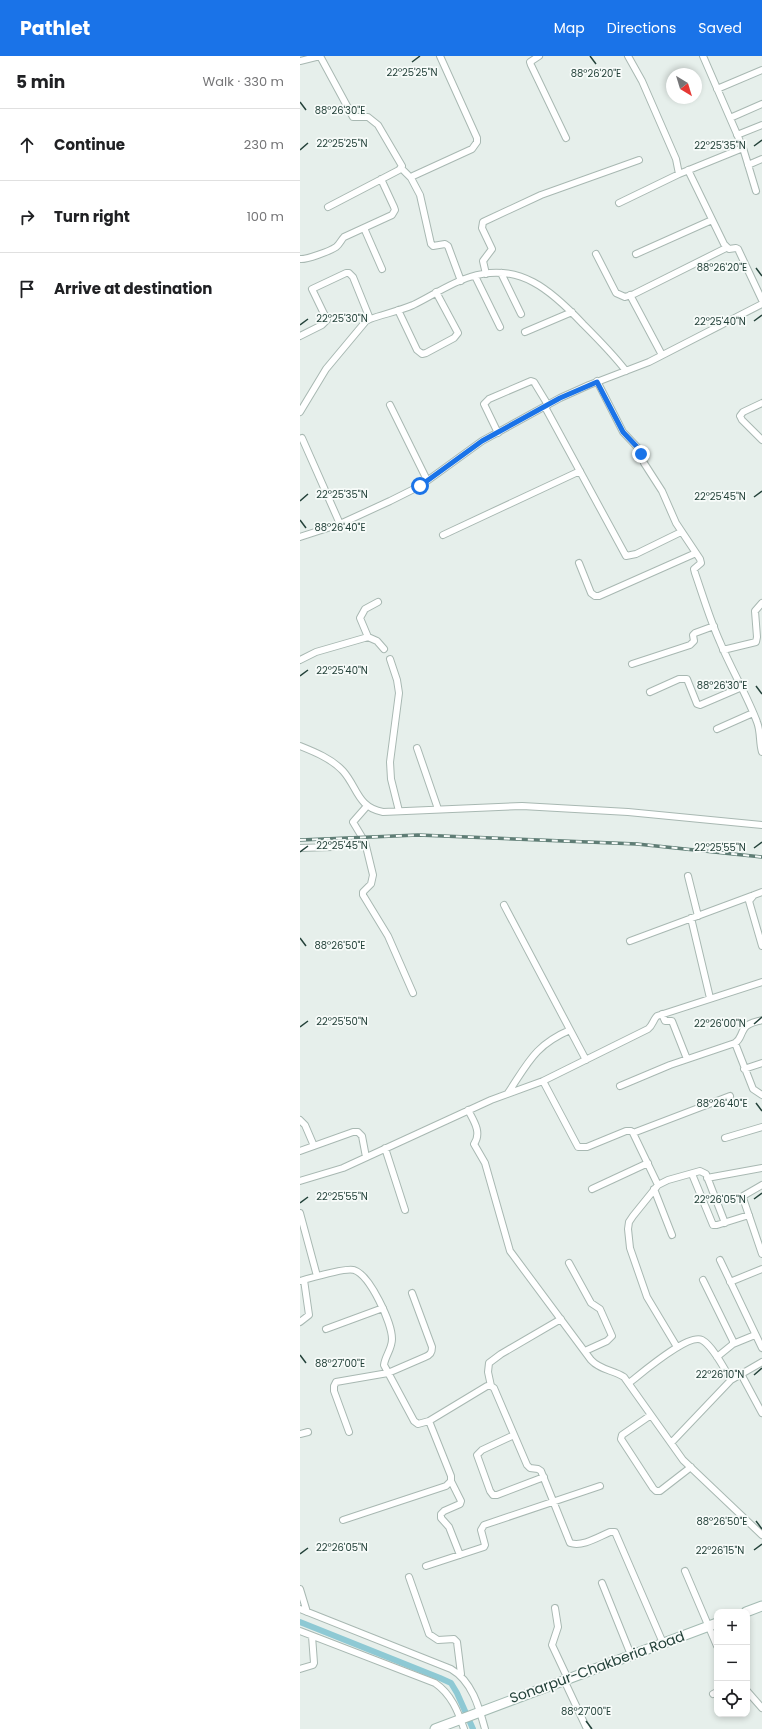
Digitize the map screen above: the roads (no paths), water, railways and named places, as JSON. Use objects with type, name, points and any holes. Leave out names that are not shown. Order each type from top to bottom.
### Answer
[{"type":"main road","points":[[750,1610],[762,1606]]},
{"type":"main road","name":"Sonarpur-Chakberia Road","points":[[462,1718],[713,1624]]},
{"type":"main road","points":[[435,1729],[462,1718]]},
{"type":"street","points":[[300,61],[320,56],[353,117],[368,117],[378,124],[400,162],[401,168],[411,178],[420,195],[431,244],[433,246],[445,244],[448,246],[461,281]]},
{"type":"street","points":[[411,178],[472,149],[477,142],[477,138],[440,56]]},
{"type":"street","points":[[539,56],[532,59],[530,62],[566,138]]},
{"type":"street","points":[[628,56],[642,80],[676,159],[679,174]]},
{"type":"street","points":[[703,56],[743,148],[756,191]]},
{"type":"street","points":[[717,89],[762,70]]},
{"type":"street","points":[[730,118],[762,104]]},
{"type":"street","points":[[737,135],[762,125]]},
{"type":"street","points":[[619,203],[688,170],[743,148]]},
{"type":"street","points":[[748,165],[762,159]]},
{"type":"street","points":[[486,274],[483,261],[492,247],[482,228],[483,222],[541,195],[639,160]]},
{"type":"street","points":[[328,207],[401,168]]},
{"type":"street","points":[[688,170],[726,248]]},
{"type":"street","points":[[300,258],[306,259],[332,249],[339,244],[344,237],[394,213],[394,207],[381,180]]},
{"type":"street","points":[[636,254],[712,220]]},
{"type":"street","points":[[364,228],[382,268]]},
{"type":"street","points":[[596,254],[616,293],[625,296],[630,295],[726,248],[736,248],[738,249],[762,300]]},
{"type":"street","points":[[300,336],[322,325],[327,320],[312,289],[346,273],[349,273],[353,277],[370,319]]},
{"type":"street","points":[[501,273],[521,314]]},
{"type":"street","points":[[300,412],[326,370],[361,327],[370,319],[412,306],[436,292],[461,281],[486,274],[501,273],[522,276],[533,281],[554,295],[606,347],[626,371]]},
{"type":"street","points":[[475,276],[500,327]]},
{"type":"street","points":[[398,310],[417,350],[422,354],[426,353],[454,338],[458,333],[436,292]]},
{"type":"street","points":[[630,295],[662,356]]},
{"type":"street","points":[[300,537],[340,524],[390,501],[428,480],[473,447],[546,406],[597,382],[662,356],[762,304]]},
{"type":"street","points":[[525,332],[572,312]]},
{"type":"street","points":[[498,433],[484,404],[489,398],[531,381],[534,382],[626,556],[636,554],[681,532]]},
{"type":"street","points":[[597,382],[623,432],[639,449],[644,463],[662,491],[681,532],[696,553],[701,563],[695,567],[695,573],[723,650],[761,729],[760,745],[762,752]]},
{"type":"street","points":[[762,403],[743,412],[740,416],[742,420],[762,440]]},
{"type":"street","points":[[390,406],[428,480]]},
{"type":"street","points":[[302,438],[340,524]]},
{"type":"street","points":[[443,535],[580,471]]},
{"type":"street","points":[[579,563],[591,593],[595,596],[599,596],[696,553]]},
{"type":"street","points":[[368,637],[360,618],[365,609],[378,602]]},
{"type":"street","points":[[723,650],[756,642],[756,611],[762,603]]},
{"type":"street","points":[[632,664],[693,643],[693,635],[695,632],[714,626]]},
{"type":"street","points":[[300,660],[316,652],[368,637],[378,641],[384,649]]},
{"type":"street","points":[[390,659],[400,693],[390,762],[391,779],[399,811]]},
{"type":"street","points":[[650,692],[679,679],[687,679],[697,704],[700,705],[742,687]]},
{"type":"street","points":[[718,729],[753,713]]},
{"type":"street","points":[[300,746],[327,759],[343,771],[360,799],[372,810],[383,812],[522,806],[555,807],[628,812],[762,825]]},
{"type":"street","points":[[417,748],[438,809]]},
{"type":"street","points":[[367,806],[354,822],[365,842],[372,875],[371,884],[363,892],[363,895],[365,901],[388,936],[413,993]]},
{"type":"street","points":[[300,848],[333,847]]},
{"type":"street","points":[[688,876],[698,916]]},
{"type":"street","points":[[630,941],[762,892]]},
{"type":"street","points":[[754,895],[749,901],[762,943]]},
{"type":"street","points":[[504,905],[586,1060]]},
{"type":"street","points":[[691,918],[710,998]]},
{"type":"street","points":[[300,1181],[335,1171],[468,1110],[508,1093],[543,1081],[648,1029],[652,1026],[654,1019],[662,1014],[762,982]]},
{"type":"street","points":[[662,1014],[664,1021],[672,1021],[687,1059]]},
{"type":"street","points":[[620,1086],[687,1059],[734,1043],[741,1037],[747,1026],[762,1020]]},
{"type":"street","points":[[508,1093],[541,1046],[549,1040],[570,1030]]},
{"type":"street","points":[[734,1043],[753,1089],[762,1094]]},
{"type":"street","points":[[744,1069],[762,1063]]},
{"type":"street","points":[[543,1081],[578,1147],[587,1147],[626,1131],[631,1131],[633,1133],[730,1096]]},
{"type":"street","points":[[468,1110],[476,1126],[478,1134],[478,1139],[474,1144],[485,1163],[510,1251],[596,1365],[618,1373],[629,1383],[671,1443],[691,1467],[762,1535]]},
{"type":"street","points":[[300,1120],[305,1125],[314,1146]]},
{"type":"street","points":[[725,1138],[762,1127]]},
{"type":"street","points":[[300,1151],[353,1132],[358,1132],[362,1136],[366,1157]]},
{"type":"street","points":[[633,1133],[648,1163],[672,1236]]},
{"type":"street","points":[[386,1148],[405,1210]]},
{"type":"street","points":[[592,1189],[648,1163]]},
{"type":"street","points":[[708,1178],[762,1168]]},
{"type":"street","points":[[677,1347],[647,1297],[630,1248],[628,1238],[629,1222],[656,1187],[668,1180],[700,1171],[703,1172],[708,1178],[725,1223]]},
{"type":"street","points":[[692,1174],[711,1223],[717,1225],[750,1215]]},
{"type":"street","points":[[762,1185],[743,1196],[762,1254]]},
{"type":"street","points":[[300,1213],[317,1276]]},
{"type":"street","points":[[720,1260],[762,1348]]},
{"type":"street","points":[[569,1263],[591,1302],[600,1309],[612,1336],[607,1341],[585,1351]]},
{"type":"street","points":[[300,1322],[307,1318],[309,1312],[302,1280],[353,1269],[360,1273],[366,1280],[383,1308],[389,1324],[392,1339],[384,1365],[414,1421],[418,1424],[429,1421],[487,1386],[491,1386]]},
{"type":"street","points":[[730,1282],[762,1269]]},
{"type":"street","points":[[702,1280],[733,1341],[733,1344]]},
{"type":"street","points":[[349,1432],[334,1391],[334,1386],[340,1381],[388,1372],[425,1358],[432,1352],[432,1347],[412,1293]]},
{"type":"street","points":[[326,1329],[383,1308]]},
{"type":"street","points":[[561,1319],[501,1354],[489,1364],[488,1372],[491,1386],[494,1388],[527,1465],[530,1468],[541,1471],[570,1544],[582,1544],[610,1532],[615,1532],[663,1643]]},
{"type":"street","points":[[717,1357],[733,1344],[755,1335]]},
{"type":"street","points":[[629,1383],[677,1347],[696,1339],[702,1340],[708,1345],[731,1380]]},
{"type":"street","points":[[671,1443],[731,1380],[762,1362]]},
{"type":"street","points":[[741,1374],[762,1413]]},
{"type":"street","points":[[651,1415],[622,1435],[621,1439],[653,1488],[656,1491],[660,1491],[691,1467]]},
{"type":"street","points":[[429,1421],[451,1476],[451,1481],[461,1501],[460,1504],[444,1510],[441,1514],[441,1518],[448,1527],[460,1555]]},
{"type":"street","points":[[300,1434],[308,1432]]},
{"type":"street","points":[[514,1435],[482,1450],[477,1456],[490,1491],[493,1495],[497,1495],[544,1477]]},
{"type":"street","points":[[343,1520],[446,1486],[451,1481]]},
{"type":"street","points":[[426,1566],[484,1547],[485,1542],[481,1530],[484,1524],[600,1486]]},
{"type":"street","points":[[685,1570],[713,1624],[717,1645]]},
{"type":"street","points":[[409,1577],[429,1634],[438,1640],[454,1639],[457,1642],[461,1674]]},
{"type":"street","points":[[602,1583],[630,1655]]},
{"type":"street","points":[[300,1589],[307,1612]]},
{"type":"street","points":[[555,1608],[558,1627],[552,1645],[588,1729]]},
{"type":"street","points":[[300,1609],[461,1674],[468,1683],[485,1729]]},
{"type":"street","points":[[300,1631],[435,1683],[444,1689],[449,1696],[462,1718],[464,1729]]},
{"type":"street","points":[[300,1669],[314,1663],[312,1636]]},
{"type":"street","points":[[750,1694],[762,1708]]},
{"type":"waterway","points":[[300,1622],[451,1683],[473,1729]]},
{"type":"railway","points":[[300,840],[418,835],[637,844],[762,857]]}]
